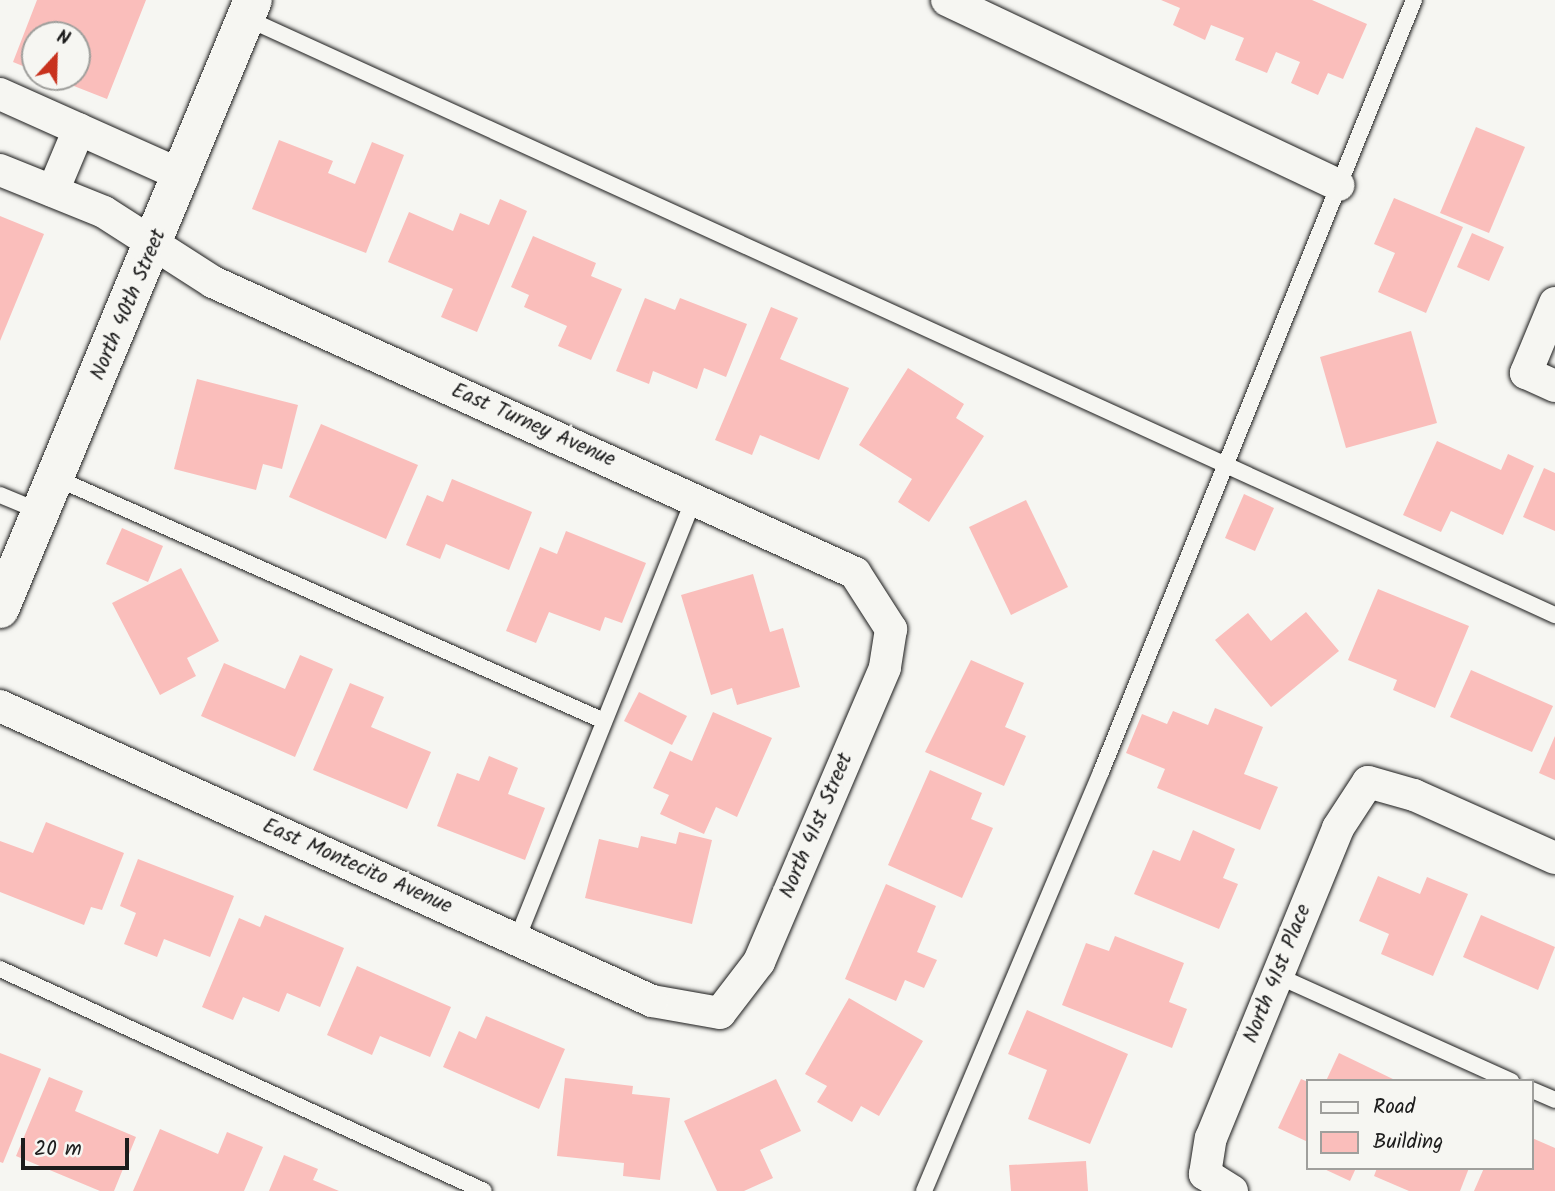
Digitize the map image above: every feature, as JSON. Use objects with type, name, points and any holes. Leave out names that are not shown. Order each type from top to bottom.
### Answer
[{"type":"main road","name":"North 40th Street","points":[[0,609],[183,176],[250,9]]},
{"type":"street","points":[[947,0],[1338,185]]},
{"type":"street","points":[[0,94],[183,176]]},
{"type":"street","points":[[53,191],[79,129]]},
{"type":"street","name":"East Turney Avenue","points":[[0,170],[104,212],[213,282],[855,573],[891,629]]},
{"type":"street","points":[[1555,303],[1526,373],[1555,386]]},
{"type":"street","name":"North 41st Street","points":[[720,1013],[758,962],[884,668],[891,629]]},
{"type":"street","name":"East Montecito Avenue","points":[[0,706],[652,1001],[720,1013]]},
{"type":"street","name":"North 41st Place","points":[[1232,1191],[1205,1174],[1211,1138],[1338,828],[1368,782],[1414,795],[1555,859]]},
{"type":"lane","points":[[924,1191],[1096,785],[1414,0]]},
{"type":"lane","points":[[250,9],[1224,465],[1555,615]]},
{"type":"lane","points":[[0,495],[48,495],[604,721]]},
{"type":"lane","points":[[517,939],[694,499]]},
{"type":"lane","points":[[0,970],[484,1191]]},
{"type":"lane","points":[[1278,976],[1507,1079]]},
{"type":"lane","points":[[1534,1091],[1555,1100]]},
{"type":"building","points":[[37,0],[146,0],[107,99],[87,91],[91,91],[91,21],[29,21]]},
{"type":"building","points":[[1161,0],[1312,0],[1367,24],[1343,79],[1328,73],[1318,95],[1291,83],[1300,62],[1276,52],[1267,73],[1235,60],[1244,38],[1211,25],[1205,40],[1173,25],[1180,8]]},
{"type":"building","points":[[21,41],[21,65],[13,62]]},
{"type":"building","points":[[1476,127],[1525,147],[1489,233],[1440,213]]},
{"type":"building","points":[[279,140],[333,161],[328,173],[355,184],[372,142],[404,155],[366,253],[252,209]]},
{"type":"building","points":[[1394,198],[1463,227],[1426,313],[1378,292],[1395,253],[1374,244]]},
{"type":"building","points":[[500,199],[527,211],[477,332],[441,317],[453,289],[388,262],[409,212],[453,231],[460,213],[489,225]]},
{"type":"building","points":[[0,216],[44,234],[0,341]]},
{"type":"building","points":[[1472,233],[1504,247],[1489,281],[1457,267]]},
{"type":"building","points":[[533,236],[596,263],[591,276],[622,289],[591,360],[558,346],[567,326],[524,307],[529,295],[511,287]]},
{"type":"building","points":[[645,298],[675,310],[680,298],[747,324],[726,377],[704,368],[697,389],[653,371],[649,384],[616,371]]},
{"type":"building","points":[[771,307],[798,318],[780,359],[849,388],[819,460],[760,435],[752,455],[715,440]]},
{"type":"building","points":[[1411,331],[1437,423],[1346,448],[1320,357]]},
{"type":"building","points":[[908,368],[964,404],[956,418],[984,436],[929,522],[898,502],[912,479],[859,445]]},
{"type":"building","points":[[197,379],[298,405],[282,469],[263,464],[256,490],[174,469]]},
{"type":"building","points":[[321,424],[418,465],[386,539],[289,497]]},
{"type":"building","points":[[1437,441],[1501,470],[1508,454],[1534,466],[1503,535],[1451,511],[1441,532],[1403,515]]},
{"type":"building","points":[[1544,468],[1555,473],[1555,531],[1523,517]]},
{"type":"building","points":[[452,479],[532,512],[509,570],[446,544],[440,559],[406,545],[427,495],[443,502]]},
{"type":"building","points":[[1244,494],[1274,508],[1255,551],[1225,538]]},
{"type":"building","points":[[1026,500],[1068,587],[1011,615],[969,527]]},
{"type":"building","points":[[122,528],[163,546],[148,582],[106,564]]},
{"type":"building","points":[[566,531],[646,563],[622,623],[605,617],[600,631],[549,612],[536,643],[506,631],[540,547],[557,554]]},
{"type":"building","points":[[181,568],[219,641],[187,658],[196,676],[160,695],[112,603]]},
{"type":"building","points":[[753,574],[770,632],[783,628],[800,687],[737,705],[732,688],[711,695],[681,595]]},
{"type":"building","points":[[1378,589],[1469,626],[1435,708],[1393,690],[1397,680],[1348,660]]},
{"type":"building","points":[[1306,612],[1339,651],[1271,707],[1215,640],[1248,613],[1271,641]]},
{"type":"building","points":[[300,655],[333,669],[295,757],[201,716],[224,663],[285,689]]},
{"type":"building","points":[[971,660],[1024,683],[1005,727],[1026,736],[1004,786],[925,752]]},
{"type":"building","points":[[1471,670],[1553,706],[1532,752],[1450,717]]},
{"type":"building","points":[[350,683],[384,697],[371,727],[431,752],[407,809],[313,770]]},
{"type":"building","points":[[639,692],[687,716],[672,745],[624,721]]},
{"type":"building","points":[[1215,708],[1263,727],[1244,774],[1278,787],[1260,830],[1157,788],[1165,769],[1126,753],[1142,714],[1167,724],[1173,711],[1208,725]]},
{"type":"building","points":[[713,712],[772,738],[737,817],[716,807],[704,834],[660,814],[669,795],[653,788],[670,751],[692,761]]},
{"type":"building","points":[[1555,736],[1555,780],[1539,773]]},
{"type":"building","points":[[489,756],[518,768],[508,794],[545,808],[525,860],[437,826],[457,773],[479,781]]},
{"type":"building","points":[[930,770],[982,793],[971,819],[993,828],[962,898],[888,865]]},
{"type":"building","points":[[46,822],[124,853],[102,910],[91,907],[84,925],[0,892],[0,841],[33,853]]},
{"type":"building","points":[[1193,830],[1235,849],[1223,878],[1238,884],[1219,929],[1134,894],[1153,850],[1180,861]]},
{"type":"building","points":[[679,832],[712,840],[692,924],[585,898],[599,839],[638,848],[641,836],[676,844]]},
{"type":"building","points":[[138,859],[234,896],[210,957],[164,939],[157,957],[124,944],[136,913],[120,906]]},
{"type":"building","points":[[1378,876],[1420,894],[1427,877],[1468,894],[1433,976],[1381,954],[1389,934],[1359,921]]},
{"type":"building","points":[[886,884],[936,906],[917,952],[937,960],[924,988],[905,980],[896,1001],[845,979]]},
{"type":"building","points":[[265,915],[344,948],[320,1007],[287,993],[279,1012],[243,997],[233,1020],[202,1007],[239,918],[260,927]]},
{"type":"building","points":[[1481,915],[1555,947],[1538,990],[1463,957]]},
{"type":"building","points":[[1115,936],[1184,963],[1169,1002],[1187,1009],[1172,1048],[1062,1005],[1086,943],[1109,951]]},
{"type":"building","points":[[357,966],[451,1007],[430,1057],[380,1036],[372,1055],[327,1035]]},
{"type":"building","points":[[849,998],[923,1041],[879,1116],[861,1106],[852,1122],[817,1102],[827,1086],[805,1074]]},
{"type":"building","points":[[1027,1010],[1128,1054],[1090,1144],[1028,1119],[1047,1070],[1008,1054]]},
{"type":"building","points":[[486,1016],[565,1049],[539,1109],[443,1067],[459,1031],[476,1039]]},
{"type":"building","points":[[0,1053],[41,1069],[3,1163],[0,1162]]},
{"type":"building","points":[[1339,1053],[1393,1079],[1327,1079]]},
{"type":"building","points":[[49,1077],[83,1091],[75,1111],[136,1137],[114,1191],[100,1191],[16,1156]]},
{"type":"building","points":[[565,1078],[633,1086],[632,1094],[670,1098],[660,1180],[623,1176],[624,1163],[557,1156]]},
{"type":"building","points":[[776,1079],[801,1131],[760,1150],[773,1178],[744,1191],[717,1191],[684,1121]]},
{"type":"building","points":[[1301,1079],[1306,1081],[1306,1141],[1278,1128]]},
{"type":"building","points":[[160,1129],[218,1154],[227,1132],[263,1147],[244,1191],[133,1191]]},
{"type":"building","points":[[1534,1139],[1555,1148],[1555,1191],[1474,1191],[1483,1170],[1534,1170]]},
{"type":"building","points":[[284,1155],[318,1169],[313,1180],[339,1191],[269,1191]]},
{"type":"building","points":[[1086,1161],[1088,1191],[1011,1191],[1009,1165]]},
{"type":"building","points":[[1326,1170],[1355,1170],[1350,1181]]},
{"type":"building","points":[[1376,1170],[1468,1170],[1460,1191],[1409,1191],[1374,1176]]}]
